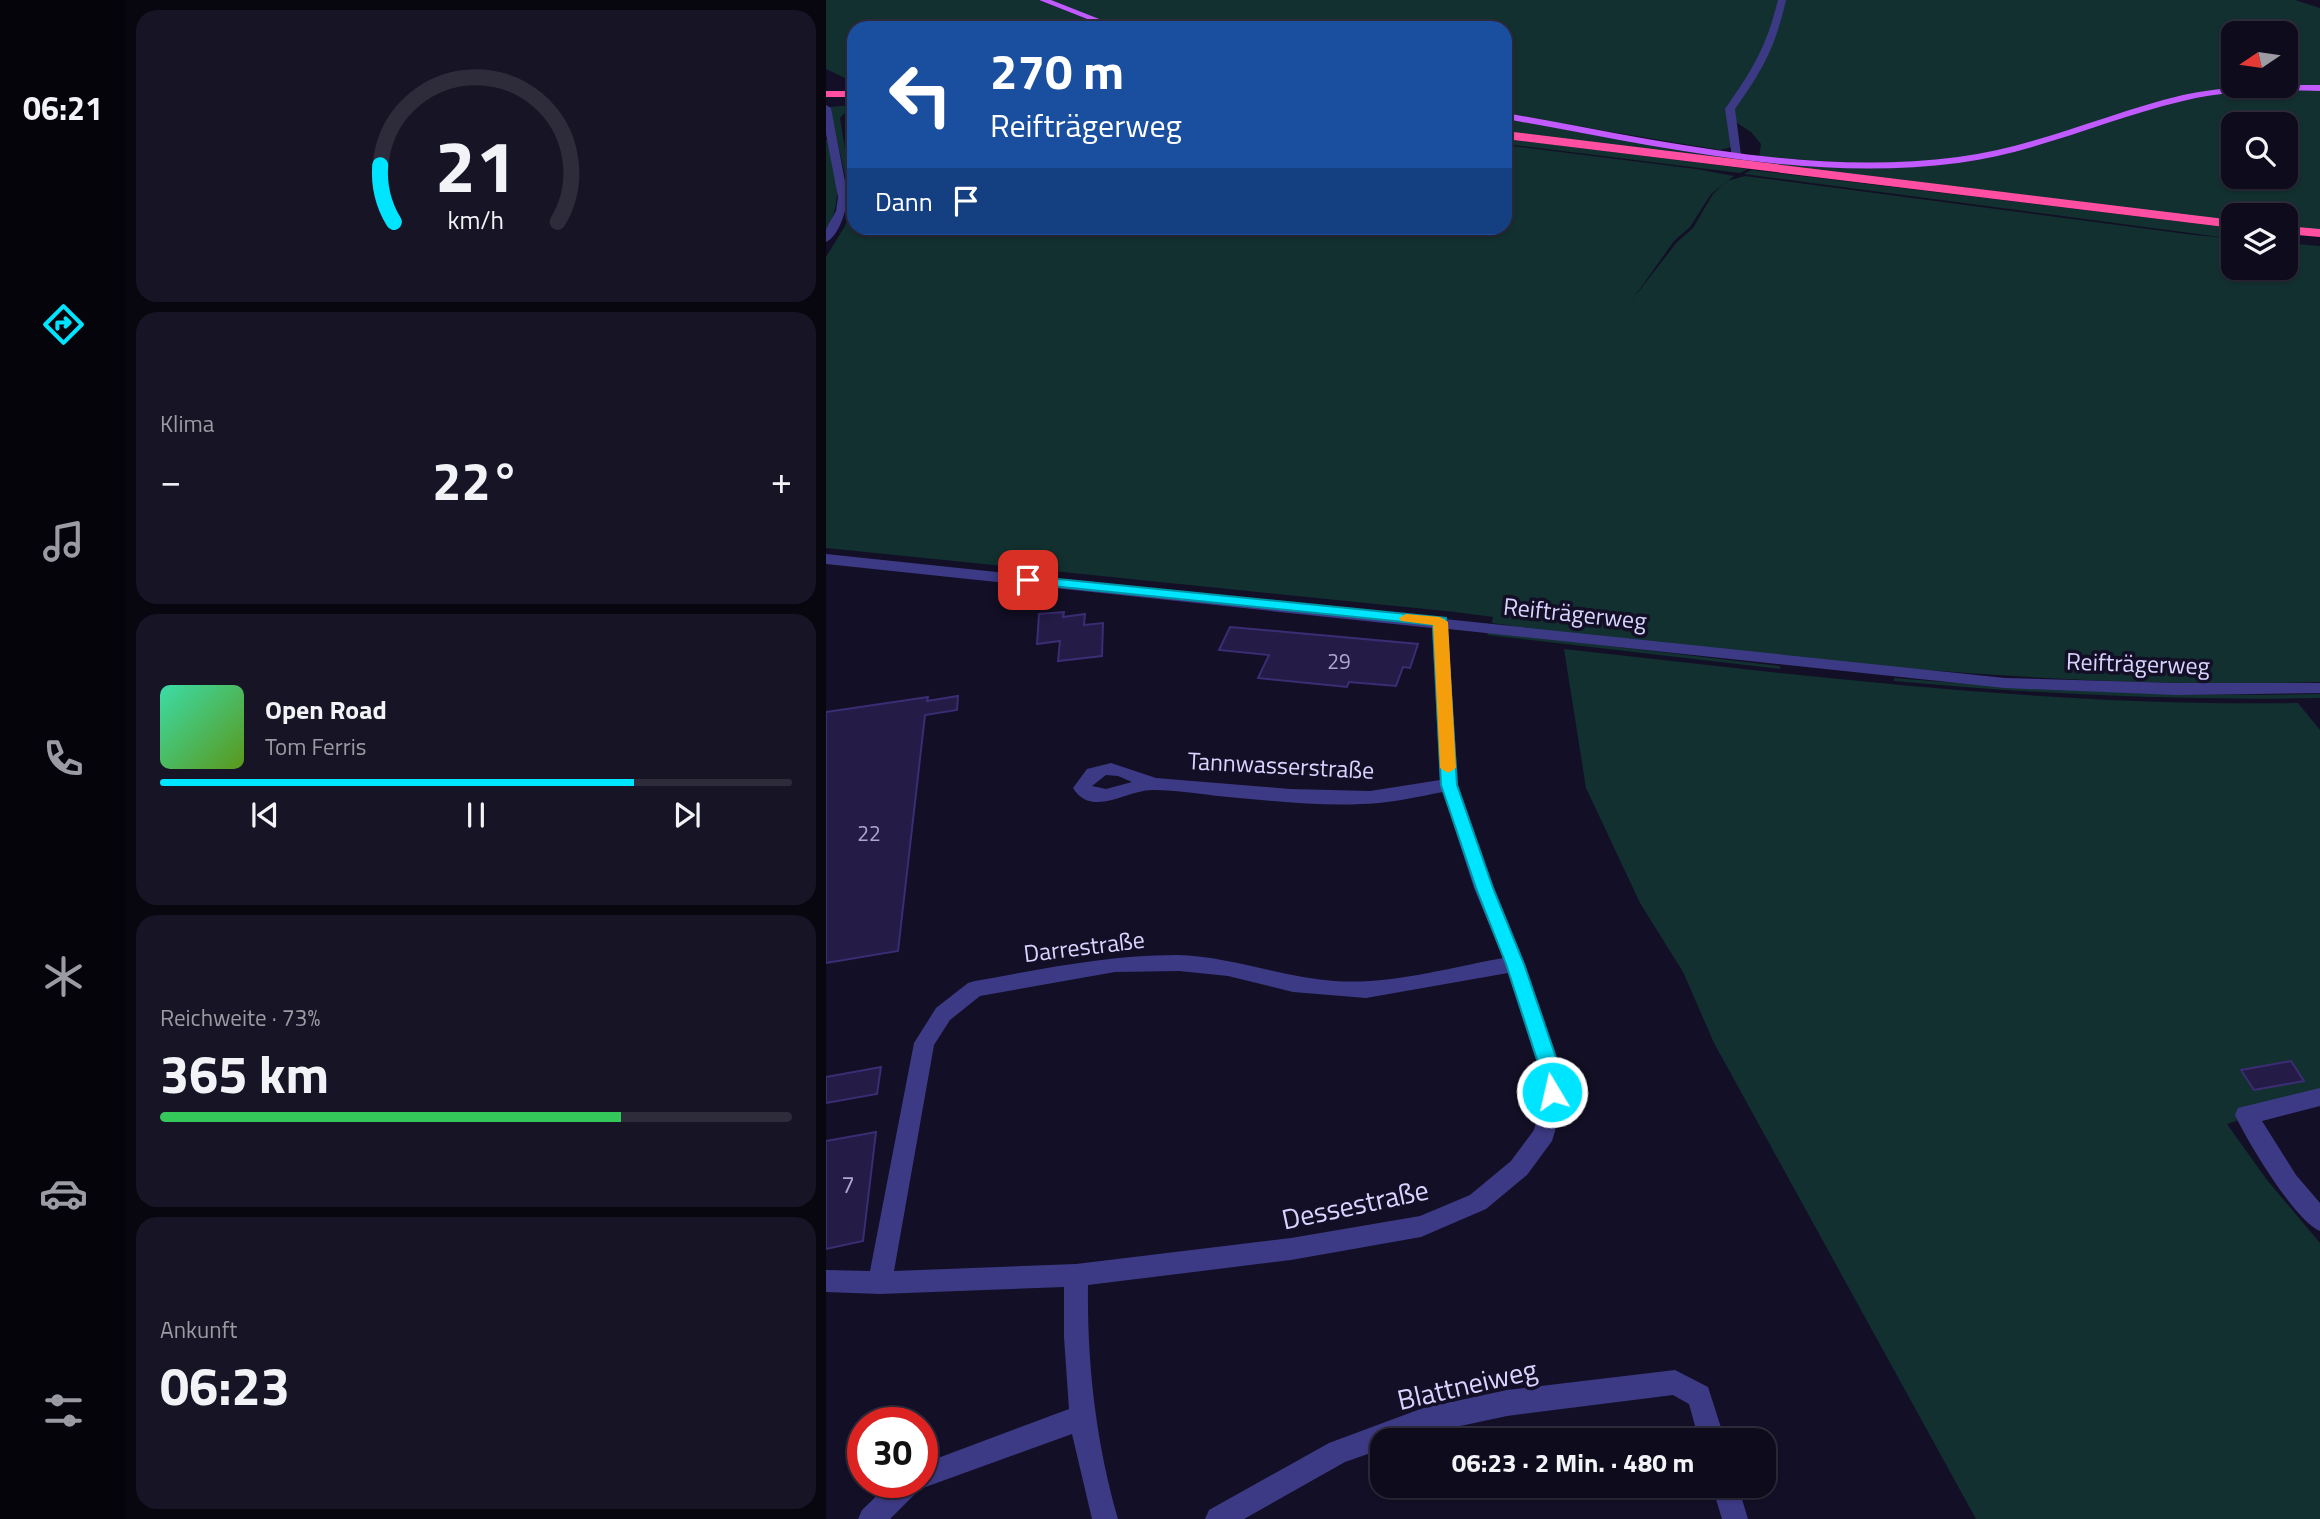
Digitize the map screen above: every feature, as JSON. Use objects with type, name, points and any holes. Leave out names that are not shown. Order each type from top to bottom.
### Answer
[{"type":"highway","points":[[826,94],[847,94]]},
{"type":"highway","points":[[1512,136],[2221,223]]},
{"type":"highway","points":[[2298,231],[2320,233]]},
{"type":"main road","points":[[1043,0],[1099,21]]},
{"type":"main road","points":[[1512,117],[1736,155],[1837,165],[1946,161],[2038,144],[2170,101],[2244,90],[2320,88]]},
{"type":"street","points":[[1736,155],[1730,108],[1761,65],[1776,26],[1782,0]]},
{"type":"street","points":[[826,108],[843,197],[841,211],[826,239]]},
{"type":"street","name":"Reifträgerweg","points":[[826,559],[2005,683],[2176,689],[2320,688]]},
{"type":"street","name":"Dessestraße","points":[[826,1281],[880,1283],[1076,1275],[1291,1249],[1421,1226],[1478,1202],[1519,1168],[1544,1134],[1551,1108],[1552,1075],[1515,964],[1484,888],[1449,785],[1440,622]]},
{"type":"street","name":"Tannwasserstraße","points":[[1151,783],[1360,797],[1449,785]]},
{"type":"street","name":"Darrestraße","points":[[880,1283],[924,1043],[943,1014],[975,989],[1115,964],[1179,963],[1228,968],[1293,984],[1333,989],[1366,989],[1515,964]]},
{"type":"street","points":[[2320,1097],[2246,1115],[2288,1182],[2320,1220]]},
{"type":"street","points":[[1076,1275],[1077,1363],[1083,1417],[1096,1491],[1105,1519]]},
{"type":"street","name":"Blattneiweg","points":[[1406,1428],[1507,1403],[1675,1382],[1699,1396],[1708,1428]]},
{"type":"street","points":[[938,1471],[1083,1417]]},
{"type":"street","name":"Blattneiweg","points":[[1218,1519],[1338,1452],[1370,1441]]},
{"type":"street","points":[[871,1519],[893,1498]]},
{"type":"street","points":[[1729,1498],[1735,1519]]},
{"type":"green space","points":[[826,0],[1038,0],[1093,21],[847,21],[847,79],[826,69]]},
{"type":"green space","points":[[1048,0],[2295,0],[2320,8],[2320,230],[2298,227],[2298,203],[2221,203],[2221,220],[2091,206],[1512,134],[1512,119],[1682,149],[1771,161],[1860,167],[1920,166],[1956,162],[1955,159],[1874,164],[1759,157],[1761,144],[1751,132],[1730,121],[1732,147],[1720,150],[1512,115],[1512,21],[1104,21]]},
{"type":"green space","points":[[847,105],[847,110],[840,118],[847,180],[846,180],[830,107]]},
{"type":"green space","points":[[826,140],[829,140],[837,198],[826,233]]},
{"type":"green space","points":[[1512,140],[1748,169],[1740,173],[1512,145]]},
{"type":"green space","points":[[1512,146],[1734,176],[1728,181],[1745,176],[2221,237],[2221,280],[2298,280],[2298,244],[2320,246],[2320,682],[2130,682],[1846,663],[1562,633],[1492,623],[1493,617],[1455,612],[826,548],[826,257],[847,221],[847,235],[1512,235]],"holes":[[[1724,184],[1713,194],[1693,228],[1677,242],[1632,300],[1674,241],[1690,227],[1711,194]]]},
{"type":"green space","points":[[1751,170],[2221,227],[2221,237],[1744,174]]},
{"type":"green space","points":[[1489,632],[1780,666],[1780,669],[1487,635]]},
{"type":"green space","points":[[1564,649],[1839,679],[2022,695],[2206,703],[2298,703],[2320,730],[2320,1093],[2227,1124],[2267,1180],[2320,1243],[2320,1519],[1976,1519],[1714,1043],[1683,972],[1640,903],[1586,788]]},
{"type":"green space","points":[[1894,678],[2107,692],[2320,694],[2320,698],[2107,696],[1947,686],[1894,681]]},
{"type":"building","points":[[1064,612],[1063,617],[1085,614],[1084,625],[1103,623],[1102,656],[1058,661],[1060,641],[1037,644],[1039,614]]},
{"type":"building","points":[[1230,627],[1418,644],[1410,668],[1403,667],[1396,686],[1349,682],[1347,687],[1258,678],[1269,655],[1219,650]]},
{"type":"building","points":[[958,696],[957,710],[925,715],[898,951],[826,963],[826,712],[928,697],[927,701]]},
{"type":"building","points":[[2291,1061],[2304,1081],[2254,1090],[2241,1070]]},
{"type":"building","points":[[881,1067],[877,1094],[826,1103],[826,1077]]},
{"type":"building","points":[[876,1132],[863,1241],[826,1249],[826,1141]]},
{"type":"slow traffic","points":[[1406,618],[1440,622],[1448,768]]},
{"type":"route","points":[[1028,580],[1440,622],[1449,785],[1484,888],[1515,964],[1552,1075],[1552,1092]]}]
